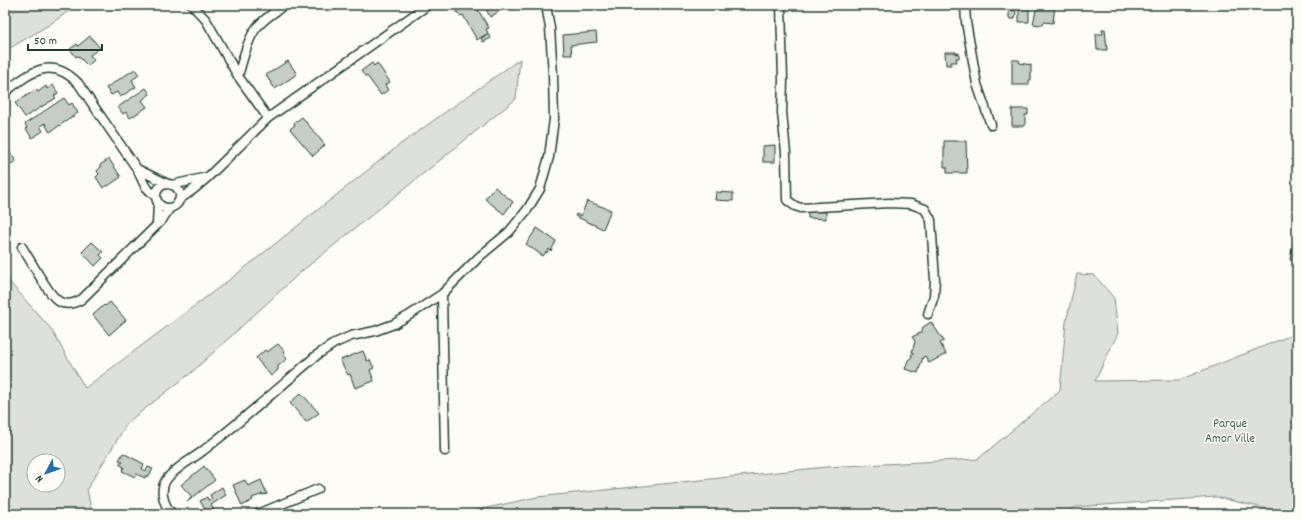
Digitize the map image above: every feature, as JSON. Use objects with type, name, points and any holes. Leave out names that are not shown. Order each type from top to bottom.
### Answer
[{"type":"street","points":[[192,5],[206,20],[238,76],[268,118]]},
{"type":"street","points":[[238,76],[248,45],[256,28],[284,5]]},
{"type":"street","points":[[22,247],[53,297],[63,303],[71,304],[82,299],[162,220],[169,209],[176,205],[180,199],[194,190],[268,118],[338,67],[428,5]]},
{"type":"street","points":[[172,514],[163,499],[163,489],[166,480],[180,466],[203,450],[329,347],[351,336],[375,331],[394,324],[442,294],[479,257],[509,232],[527,210],[540,189],[549,157],[554,119],[552,52],[546,5]]},
{"type":"street","points":[[781,5],[783,80],[782,112],[786,153],[787,200],[795,206],[801,208],[889,203],[911,204],[925,209],[931,220],[935,280],[934,296],[928,314]]},
{"type":"street","points":[[965,5],[966,22],[977,84],[991,125]]},
{"type":"street","points":[[5,92],[39,70],[54,68],[71,77],[78,83],[138,169],[141,180],[145,186],[163,208],[169,209]]},
{"type":"street","points":[[138,169],[177,189],[180,199]]},
{"type":"street","points":[[157,225],[157,200],[159,188],[163,185],[170,185],[208,177]]},
{"type":"street","points":[[442,294],[445,451]]},
{"type":"street","points":[[258,514],[318,489]]},
{"type":"green space","points":[[5,5],[77,5],[49,25],[5,51]]},
{"type":"green space","points":[[520,59],[516,99],[302,271],[192,372],[128,422],[87,489],[92,514],[5,514],[5,277],[51,329],[85,388],[237,274],[402,143]]},
{"type":"green space","name":"Parque Amor Ville","points":[[1077,274],[1094,275],[1114,298],[1118,333],[1095,381],[1179,380],[1297,333],[1297,509],[1280,512],[1216,497],[1076,507],[1064,514],[459,514],[537,497],[826,467],[978,459],[1060,390],[1066,322]]},
{"type":"building","points":[[465,5],[464,6],[467,10],[466,5],[475,5],[489,28],[486,29],[488,33],[477,40],[463,15],[460,16],[456,10]]},
{"type":"building","points":[[484,5],[501,5],[503,9],[490,17]]},
{"type":"building","points":[[1037,5],[1055,5],[1053,23],[1044,22],[1043,25],[1033,24]]},
{"type":"building","points":[[1019,8],[1029,8],[1029,22],[1019,22]]},
{"type":"building","points":[[1009,10],[1016,11],[1015,19],[1009,19]]},
{"type":"building","points":[[1102,29],[1105,29],[1107,50],[1097,50],[1096,34],[1103,34]]},
{"type":"building","points":[[596,32],[597,42],[571,45],[572,55],[564,55],[563,35]]},
{"type":"building","points":[[489,34],[491,38],[483,42],[481,38]]},
{"type":"building","points":[[90,36],[100,48],[90,55],[94,60],[88,66],[78,56],[76,57],[70,49],[77,44],[78,46]]},
{"type":"building","points":[[945,52],[956,52],[956,54],[959,53],[959,58],[956,58],[957,62],[951,62],[951,65],[946,65]]},
{"type":"building","points":[[1012,60],[1019,60],[1020,63],[1031,65],[1031,80],[1029,80],[1029,85],[1012,85]]},
{"type":"building","points":[[288,61],[297,74],[275,89],[266,75]]},
{"type":"building","points":[[372,63],[374,66],[377,63],[390,82],[385,85],[388,90],[381,95],[367,76],[366,77],[361,71]]},
{"type":"building","points":[[135,69],[139,75],[132,80],[136,87],[120,97],[117,92],[111,95],[106,88]]},
{"type":"building","points":[[53,85],[58,93],[54,96],[56,98],[25,117],[15,103],[34,91],[37,90],[38,92],[46,86],[47,89]]},
{"type":"building","points":[[146,88],[150,94],[142,100],[147,107],[130,118],[126,112],[123,114],[118,107]]},
{"type":"building","points":[[64,98],[69,105],[72,103],[78,113],[50,132],[45,123],[40,126],[43,131],[32,138],[26,129],[25,124]]},
{"type":"building","points":[[1012,109],[1028,109],[1028,115],[1025,115],[1025,126],[1012,126]]},
{"type":"building","points":[[302,117],[325,145],[313,156],[290,129],[295,125],[294,123]]},
{"type":"building","points":[[944,141],[966,141],[967,173],[947,173],[947,167],[944,167]]},
{"type":"building","points":[[5,145],[16,161],[5,168]]},
{"type":"building","points":[[775,145],[775,162],[763,162],[763,146]]},
{"type":"building","points":[[109,159],[121,177],[103,188],[96,177],[99,174],[97,171],[101,167],[100,165]]},
{"type":"building","points":[[495,187],[513,202],[504,214],[485,199]]},
{"type":"building","points":[[716,192],[733,193],[733,201],[715,200]]},
{"type":"building","points":[[587,201],[611,210],[603,229],[575,216],[576,214],[581,216]]},
{"type":"building","points":[[808,211],[826,212],[826,219],[808,218]]},
{"type":"building","points":[[537,228],[556,241],[551,251],[549,249],[543,256],[526,244]]},
{"type":"building","points":[[92,242],[103,252],[100,255],[103,258],[95,266],[82,252]]},
{"type":"building","points":[[1292,247],[1295,248],[1294,253],[1297,254],[1296,261],[1290,260]]},
{"type":"building","points":[[110,302],[126,320],[109,335],[93,315],[104,305],[105,306]]},
{"type":"building","points":[[931,322],[944,341],[940,343],[946,354],[929,363],[925,356],[923,357],[918,373],[905,369],[908,360],[914,353],[912,352],[915,341],[912,337],[922,332],[923,327]]},
{"type":"building","points":[[278,344],[285,352],[283,354],[287,359],[278,366],[278,370],[271,376],[256,358],[265,350],[267,352]]},
{"type":"building","points":[[363,351],[367,361],[370,360],[374,368],[370,370],[374,381],[355,388],[350,374],[348,375],[340,360]]},
{"type":"building","points":[[301,393],[319,413],[306,422],[290,403]]},
{"type":"building","points":[[123,453],[144,464],[142,469],[146,471],[148,467],[153,469],[148,477],[146,475],[145,478],[136,474],[135,477],[122,471],[124,467],[119,464],[123,462],[119,460]]},
{"type":"building","points":[[204,466],[215,480],[187,502],[192,497],[181,485]]},
{"type":"building","points":[[245,480],[248,486],[261,480],[267,494],[252,498],[253,500],[242,506],[233,485]]},
{"type":"building","points":[[222,487],[226,495],[211,505],[215,512],[208,514],[200,501],[207,497],[208,500],[212,499],[210,495]]},
{"type":"waterway","points":[[5,502],[12,514]]}]
